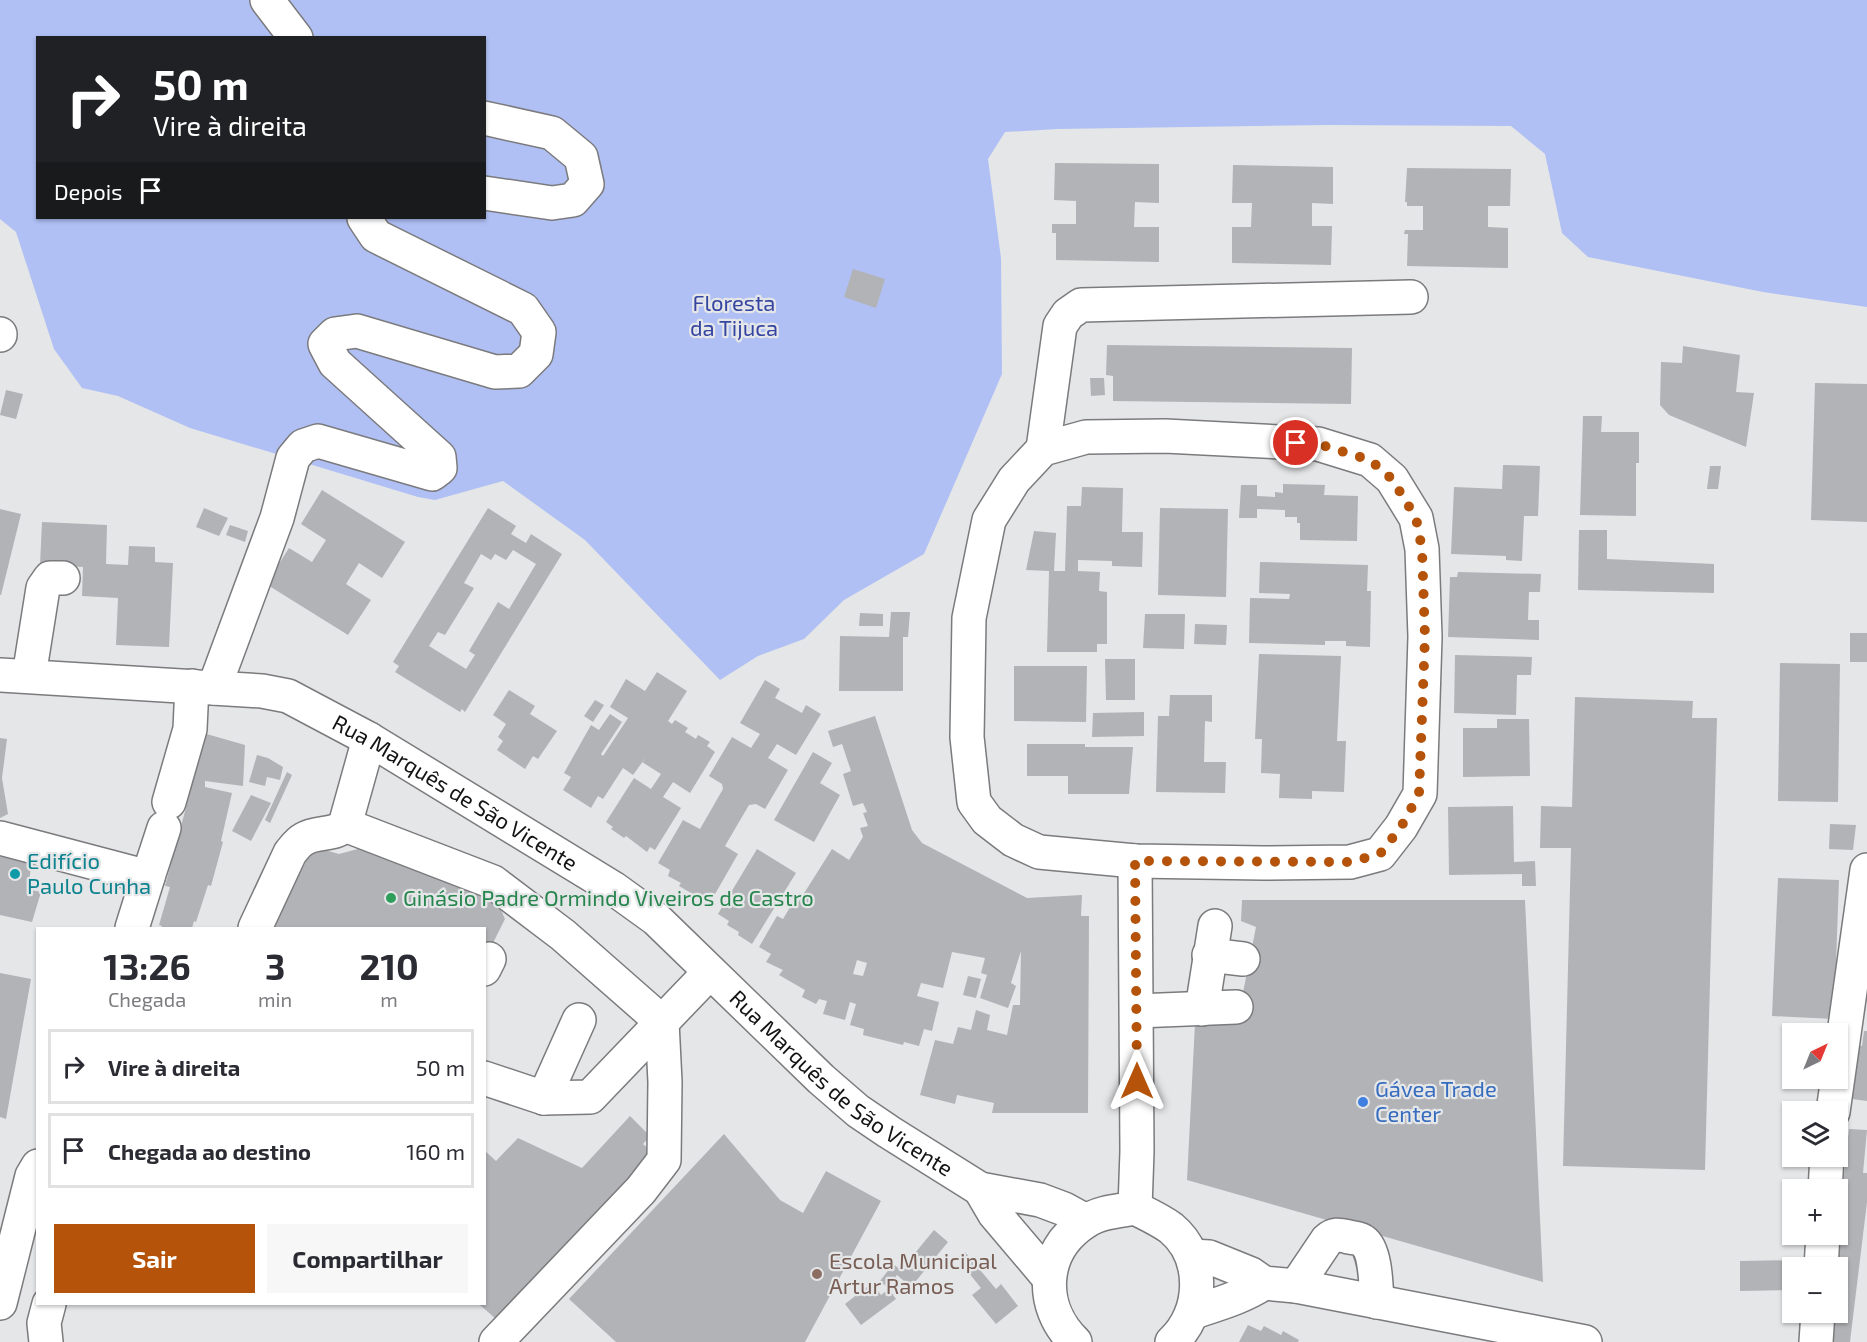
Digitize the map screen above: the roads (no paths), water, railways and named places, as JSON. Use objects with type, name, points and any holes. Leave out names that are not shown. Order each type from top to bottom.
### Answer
[{"type":"street","points":[[267,0],[294,36]]},
{"type":"street","points":[[486,118],[552,133],[582,157],[587,184],[573,200],[552,203],[486,194]]},
{"type":"street","points":[[132,927],[203,687],[277,518],[293,458],[303,446],[318,441],[432,474],[440,468],[438,457],[335,363],[325,344],[336,334],[357,331],[495,372],[519,371],[536,354],[539,332],[523,309],[376,236],[365,219]]},
{"type":"street","points":[[1043,449],[1060,326],[1068,314],[1081,305],[1411,297]]},
{"type":"street","points":[[1165,436],[1318,444],[1370,460],[1392,479],[1416,518],[1422,549],[1425,637],[1419,794],[1401,827],[1380,854],[1350,862],[1135,861],[1039,852],[1013,840],[987,820],[974,802],[967,737],[969,618],[989,520],[1014,480],[1043,449],[1086,437],[1165,436]]},
{"type":"street","points":[[14,675],[43,588],[50,578],[63,578]]},
{"type":"street","name":"Rua Marquês de São Vicente","points":[[14,675],[262,691],[288,696],[369,739],[613,888],[656,919],[821,1079],[858,1111],[889,1132],[980,1189],[1040,1200],[1086,1221]]},
{"type":"street","points":[[255,927],[290,853],[297,844],[304,838],[340,830],[345,825],[369,739]]},
{"type":"street","points":[[345,825],[494,882],[563,935],[662,1022],[665,1082],[664,1160],[641,1190],[496,1342]]},
{"type":"street","points":[[0,838],[148,877]]},
{"type":"street","points":[[1135,861],[1137,1011],[1135,1208]]},
{"type":"street","points":[[1835,1101],[1867,870]]},
{"type":"street","points":[[1202,1009],[1212,940],[1244,958]]},
{"type":"street","points":[[486,1079],[544,1098],[585,1098],[594,1095],[710,972]]},
{"type":"street","points":[[1137,1011],[1236,1007]]},
{"type":"street","points":[[544,1098],[579,1020]]},
{"type":"street","points":[[0,1303],[32,1176],[36,1169]]},
{"type":"street","name":"Rua Marquês de São Vicente","points":[[980,1189],[994,1213],[1049,1278]]},
{"type":"street","points":[[1075,1342],[1065,1332],[1055,1316],[1050,1297],[1049,1278],[1055,1255],[1068,1236],[1086,1221],[1099,1215],[1135,1208],[1171,1229],[1183,1241],[1192,1256],[1198,1283],[1194,1312],[1182,1333],[1172,1342]]},
{"type":"street","points":[[1296,1286],[1327,1240],[1338,1234],[1362,1240],[1366,1244],[1373,1263],[1377,1302]]},
{"type":"street","points":[[1192,1256],[1209,1257],[1251,1274],[1264,1283],[1296,1286],[1585,1342]]},
{"type":"street","points":[[1194,1312],[1253,1290],[1264,1283]]},
{"type":"street","points":[[46,1342],[44,1323],[49,1305]]},
{"type":"street","points":[[1816,1342],[1817,1323]]},
{"type":"place","name":"Edifício Paulo Cunha","points":[[15,874]]},
{"type":"place","name":"Ginásio Padre Ormindo Viveiros de Castro","points":[[391,898]]},
{"type":"place","name":"Gávea Trade Center","points":[[1363,1102]]},
{"type":"place","name":"Escola Municipal Artur Ramos","points":[[817,1274]]},
{"type":"park label","name":"Floresta da Tijuca","points":[[734,316]]}]
